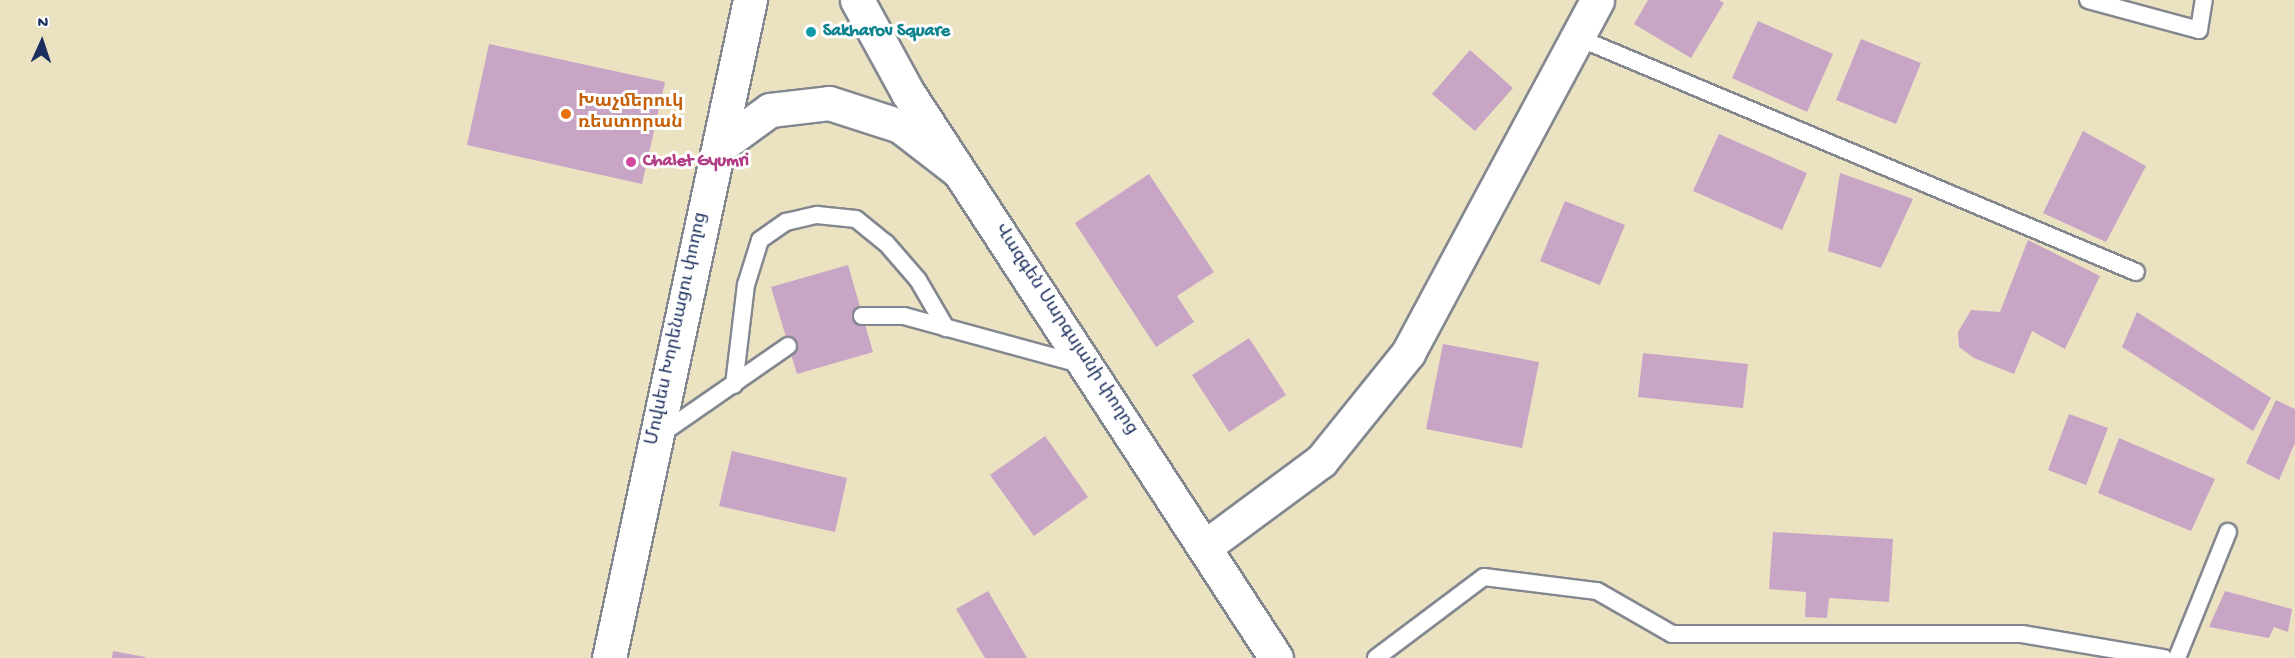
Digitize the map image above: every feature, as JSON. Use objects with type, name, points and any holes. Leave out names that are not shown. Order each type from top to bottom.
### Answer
[{"type":"main road","name":"Մովսես Խորենացու փողոց","points":[[609,658],[750,0]]},
{"type":"main road","name":"Վազգեն Սարգսյանի փողոց","points":[[857,0],[908,93],[966,177],[1206,546],[1276,658]]},
{"type":"main road","points":[[1206,546],[1321,461],[1408,353],[1579,38],[1597,0]]},
{"type":"main road","points":[[719,147],[770,110],[829,103],[900,126],[966,177]]},
{"type":"lane","points":[[2088,0],[2199,30],[2205,0]]},
{"type":"lane","points":[[1579,38],[2136,272]]},
{"type":"lane","points":[[734,385],[746,285],[760,240],[786,222],[817,215],[856,219],[886,243],[918,280],[946,327]]},
{"type":"lane","points":[[862,316],[904,316],[1089,366]]},
{"type":"lane","points":[[655,438],[788,346]]},
{"type":"lane","points":[[2177,658],[2229,532]]},
{"type":"lane","points":[[1376,658],[1484,577],[1597,591],[1672,634],[2022,634],[2164,658]]},
{"type":"building","points":[[1648,0],[1719,0],[1724,3],[1691,58],[1634,24]]},
{"type":"building","points":[[1758,21],[1833,54],[1807,112],[1732,78]]},
{"type":"building","points":[[1861,39],[1921,63],[1896,124],[1836,100]]},
{"type":"building","name":"Խաչմերուկ ռեստորան","points":[[489,44],[665,82],[642,184],[467,145]]},
{"type":"building","points":[[1470,50],[1513,88],[1475,131],[1432,94]]},
{"type":"building","points":[[2083,131],[2146,166],[2106,242],[2043,213]]},
{"type":"building","points":[[1719,134],[1807,173],[1782,230],[1693,191]]},
{"type":"building","points":[[1840,173],[1913,199],[1881,268],[1828,251]]},
{"type":"building","points":[[1149,174],[1214,272],[1177,296],[1194,322],[1156,347],[1075,223]]},
{"type":"building","points":[[1565,201],[1625,225],[1600,285],[1540,261]]},
{"type":"building","points":[[2028,240],[2100,276],[2065,349],[2032,331],[2014,374],[1974,358],[1959,347],[1958,332],[1971,310],[2000,312]]},
{"type":"building","points":[[848,265],[873,352],[797,374],[771,287]]},
{"type":"building","points":[[2137,312],[2271,398],[2253,431],[2122,347]]},
{"type":"building","points":[[1249,338],[1286,395],[1229,432],[1192,375]]},
{"type":"building","points":[[1443,344],[1539,362],[1522,448],[1426,429]]},
{"type":"building","points":[[1643,353],[1748,364],[1743,408],[1638,397]]},
{"type":"building","points":[[2276,400],[2295,409],[2295,443],[2279,480],[2246,463]]},
{"type":"building","points":[[2069,414],[2108,428],[2086,485],[2048,470]]},
{"type":"building","points":[[1045,436],[1088,497],[1034,536],[990,475]]},
{"type":"building","points":[[2119,438],[2215,479],[2191,531],[2098,493]]},
{"type":"building","points":[[732,451],[847,478],[835,532],[719,506]]},
{"type":"building","points":[[1773,532],[1893,539],[1889,602],[1829,598],[1827,618],[1805,617],[1806,592],[1769,589]]},
{"type":"building","points":[[988,591],[1027,658],[985,658],[956,609]]},
{"type":"building","points":[[2225,591],[2292,609],[2288,632],[2274,627],[2269,638],[2209,627]]},
{"type":"building","points":[[113,651],[145,657],[145,658],[112,658]]},
{"type":"place","name":"Sakharov Square","points":[[811,32]]},
{"type":"place","name":"Խաչմերուկ ռեստորան","points":[[566,114]]},
{"type":"place","name":"Chalet Gyumri","points":[[631,162]]}]
